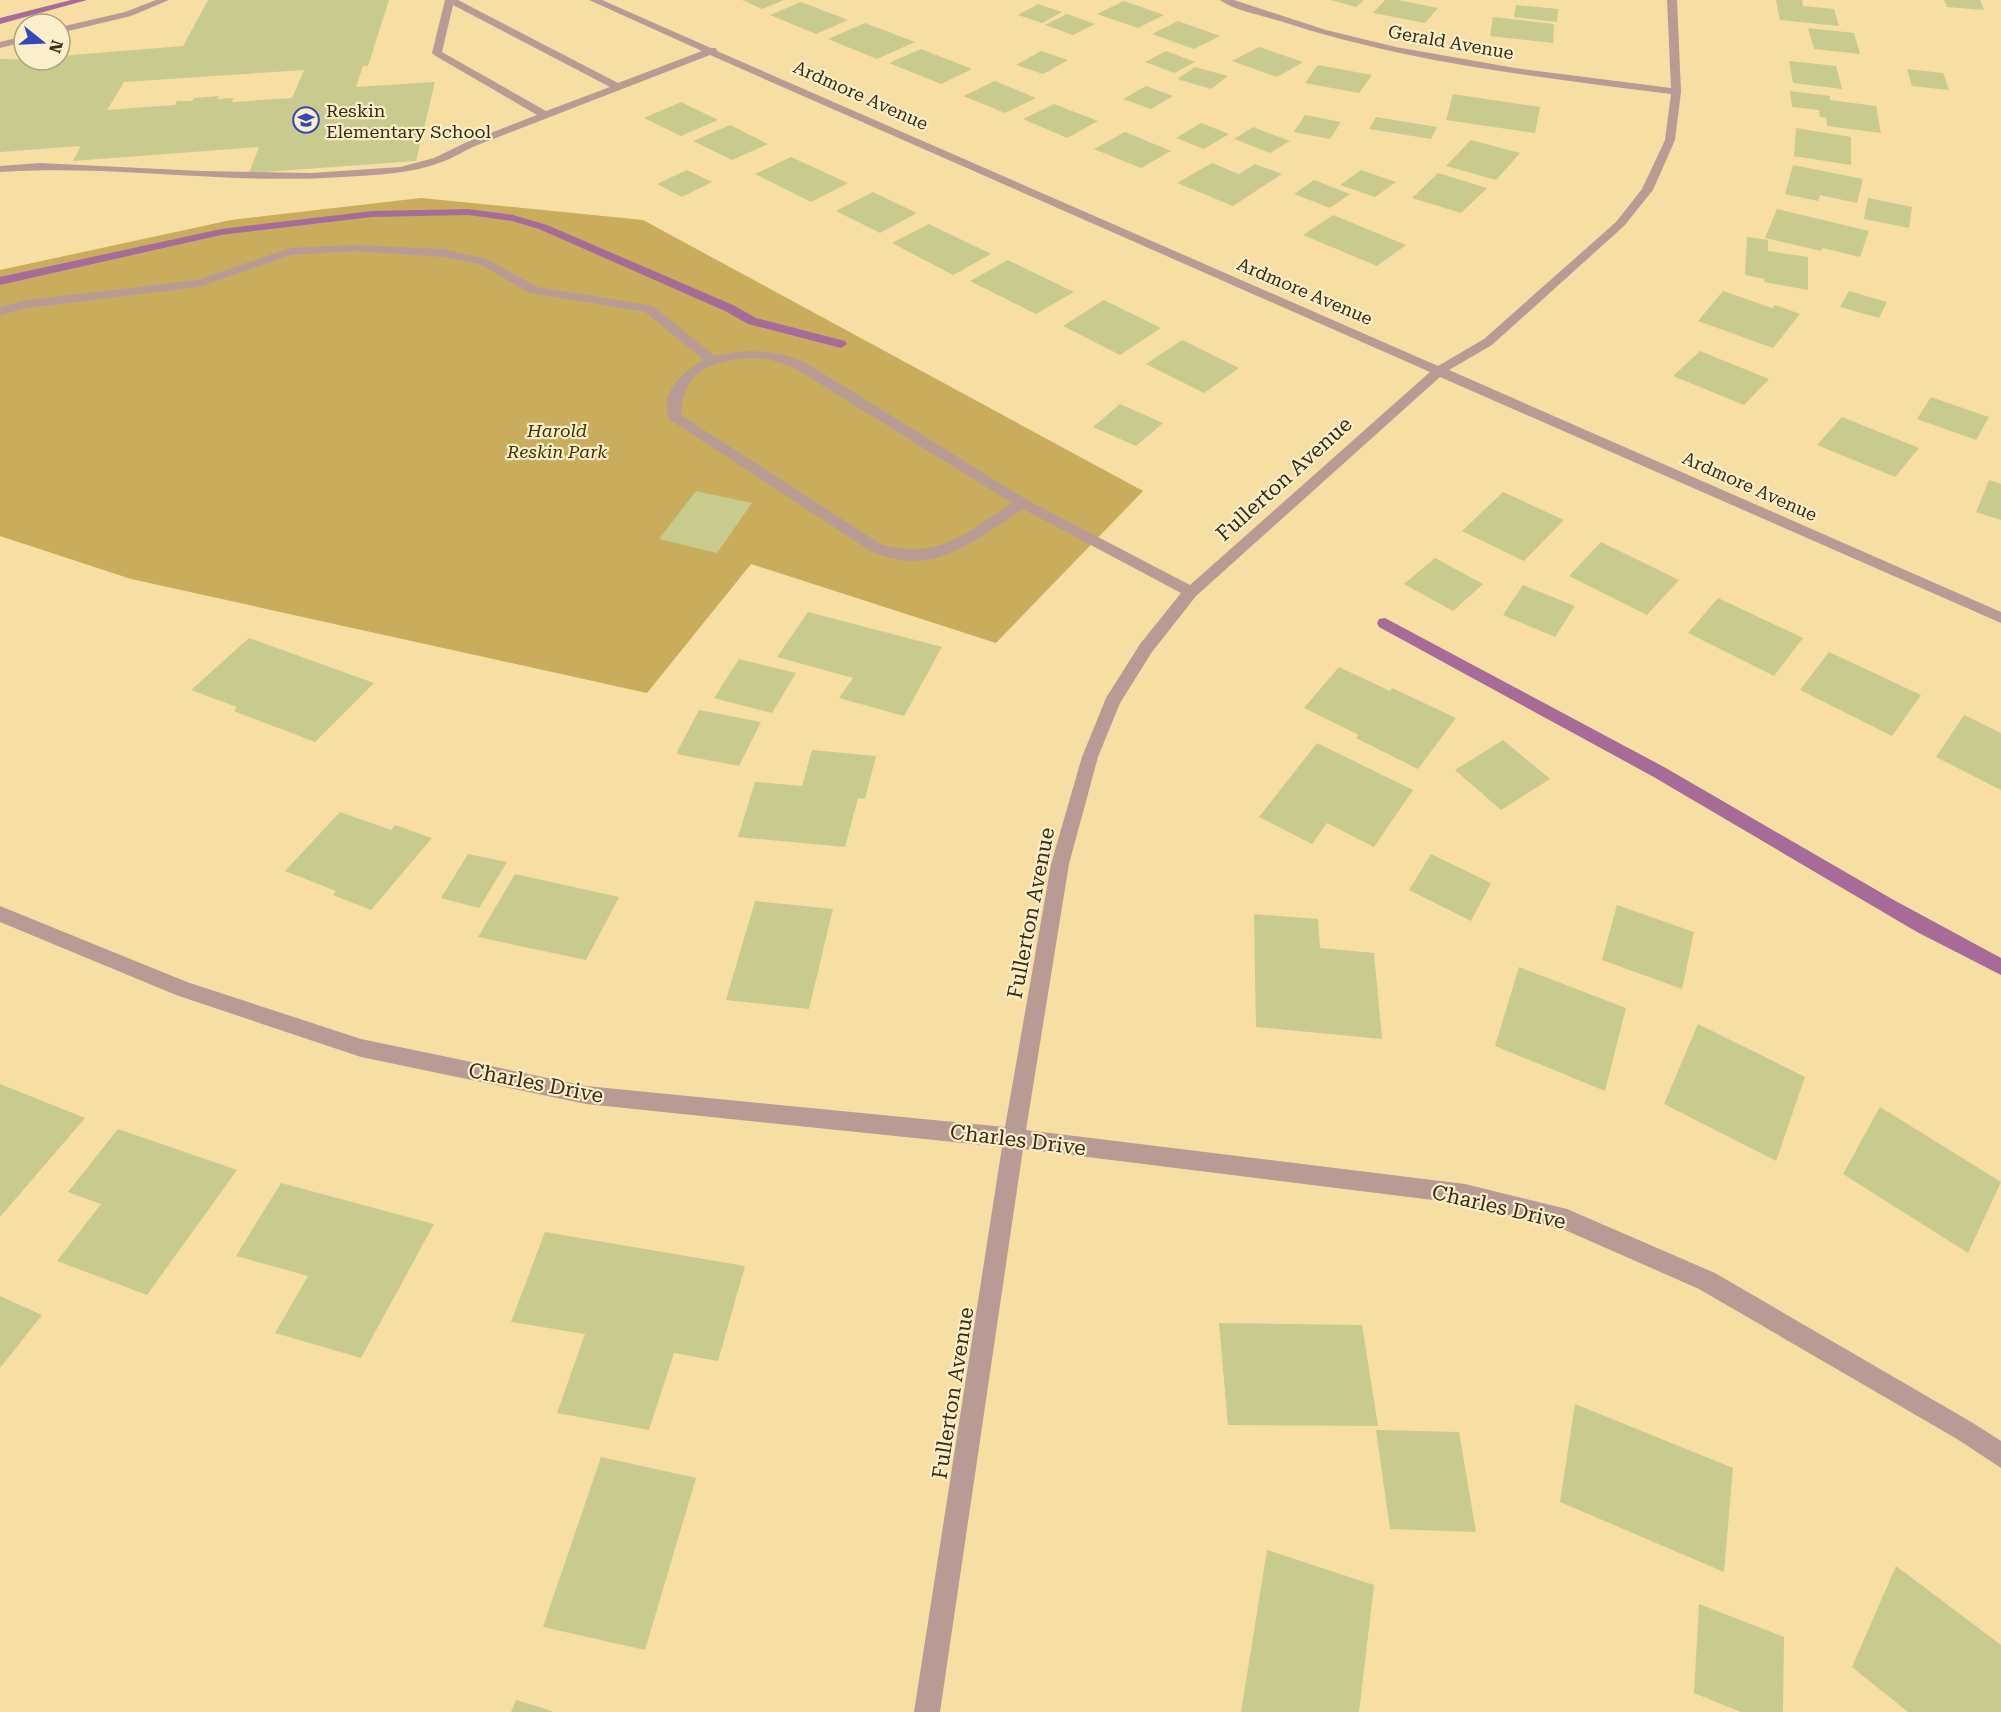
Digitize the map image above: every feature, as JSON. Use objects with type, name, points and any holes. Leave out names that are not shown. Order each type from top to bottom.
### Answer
[{"type":"street","points":[[72,27],[128,14],[164,0]]},
{"type":"street","points":[[545,115],[437,53],[451,0],[618,87]]},
{"type":"street","name":"Ardmore Avenue","points":[[594,0],[713,50],[1232,281],[1440,370],[2001,618]]},
{"type":"street","name":"Gerald Avenue","points":[[1225,0],[1336,35],[1428,57],[1506,70],[1676,92]]},
{"type":"street","name":"Fullerton Avenue","points":[[927,1712],[1014,1138],[1060,864],[1090,757],[1112,702],[1146,648],[1191,592],[1440,370],[1488,342],[1620,224],[1647,190],[1670,140],[1676,92],[1672,0]]},
{"type":"street","points":[[0,169],[40,166],[201,174],[311,176],[400,170],[438,160],[471,144],[713,50]]},
{"type":"street","points":[[0,311],[28,304],[199,283],[290,252],[353,248],[443,253],[483,261],[534,290],[649,309],[713,361]]},
{"type":"street","points":[[1022,503],[957,544],[929,554],[910,556],[877,549],[674,416],[675,397],[681,383],[694,371],[713,361],[735,355],[758,354],[780,357],[798,364],[1022,503],[1191,592]]},
{"type":"street","name":"Charles Drive","points":[[0,914],[183,989],[361,1048],[586,1095],[1014,1138],[1465,1194],[1567,1220],[1707,1281],[1965,1431],[2001,1456]]},
{"type":"green space","name":"Harold Reskin Park","points":[[421,198],[643,220],[1143,491],[996,643],[751,564],[647,693],[131,579],[0,536],[0,270],[231,220]]},
{"type":"building","points":[[208,0],[389,0],[368,66],[363,66],[356,87],[435,82],[416,161],[249,173],[259,147],[73,161],[81,146],[0,152],[0,59],[12,59],[12,72],[72,72],[72,55],[183,46]],"holes":[[[304,70],[292,98],[232,102],[233,98],[217,99],[219,96],[177,101],[175,105],[107,110],[124,82]]]},
{"type":"building","points":[[742,0],[784,0],[762,9]]},
{"type":"building","points":[[1331,0],[1364,0],[1356,7]]},
{"type":"building","points":[[1385,0],[1398,0],[1438,8],[1425,23],[1373,13]]},
{"type":"building","points":[[1776,0],[1802,0],[1803,6],[1834,9],[1839,26],[1780,20]]},
{"type":"building","points":[[1944,0],[1980,0],[1984,10],[1947,7]]},
{"type":"building","points":[[1124,1],[1164,15],[1138,28],[1097,14]]},
{"type":"building","points":[[801,2],[848,20],[816,34],[770,15]]},
{"type":"building","points":[[1038,4],[1062,12],[1042,23],[1018,15]]},
{"type":"building","points":[[1516,5],[1558,9],[1557,22],[1514,17]]},
{"type":"building","points":[[1067,14],[1095,24],[1073,35],[1045,25]]},
{"type":"building","points":[[1493,17],[1554,24],[1553,43],[1490,36]]},
{"type":"building","points":[[1178,21],[1220,36],[1194,49],[1152,34]]},
{"type":"building","points":[[865,23],[915,42],[877,59],[828,39]]},
{"type":"building","points":[[1808,28],[1854,33],[1860,54],[1814,49]]},
{"type":"building","points":[[1259,47],[1303,62],[1277,77],[1232,61]]},
{"type":"building","points":[[921,49],[972,69],[941,84],[889,63]]},
{"type":"building","points":[[1041,51],[1068,60],[1043,74],[1016,65]]},
{"type":"building","points":[[1166,51],[1195,62],[1174,73],[1145,62]]},
{"type":"building","points":[[1789,61],[1836,66],[1842,89],[1793,83]]},
{"type":"building","points":[[1318,65],[1372,75],[1359,93],[1305,83]]},
{"type":"building","points":[[1195,67],[1228,76],[1211,89],[1177,79]]},
{"type":"building","points":[[1907,69],[1943,73],[1949,90],[1912,86]]},
{"type":"building","points":[[995,81],[1036,98],[1005,113],[963,96]]},
{"type":"building","points":[[1146,86],[1173,96],[1151,109],[1123,99]]},
{"type":"building","points":[[1790,91],[1830,96],[1830,100],[1876,106],[1881,133],[1827,126],[1826,118],[1820,117],[1819,110],[1792,107]]},
{"type":"building","points":[[1453,94],[1540,107],[1535,133],[1446,120]]},
{"type":"building","points":[[681,102],[718,120],[681,136],[644,118]]},
{"type":"building","points":[[1054,104],[1098,121],[1067,138],[1023,119]]},
{"type":"building","points":[[1305,115],[1341,122],[1330,139],[1294,132]]},
{"type":"building","points":[[1376,117],[1437,127],[1431,139],[1369,129]]},
{"type":"building","points":[[1201,123],[1229,134],[1204,149],[1176,138]]},
{"type":"building","points":[[730,125],[768,144],[732,160],[693,141]]},
{"type":"building","points":[[1253,127],[1290,141],[1270,153],[1234,139]]},
{"type":"building","points":[[1796,128],[1851,137],[1851,165],[1794,156]]},
{"type":"building","points":[[1125,132],[1171,151],[1141,168],[1094,149]]},
{"type":"building","points":[[1471,140],[1520,153],[1496,180],[1446,166]]},
{"type":"building","points":[[791,157],[848,183],[811,202],[755,174]]},
{"type":"building","points":[[1212,163],[1239,174],[1255,164],[1282,174],[1233,206],[1177,183]]},
{"type":"building","points":[[1793,165],[1863,179],[1857,203],[1820,195],[1818,201],[1785,194]]},
{"type":"building","points":[[687,170],[712,182],[682,197],[657,184]]},
{"type":"building","points":[[1361,170],[1396,182],[1375,197],[1340,185]]},
{"type":"building","points":[[1438,173],[1487,188],[1461,213],[1412,198]]},
{"type":"building","points":[[1314,180],[1350,194],[1330,208],[1294,194]]},
{"type":"building","points":[[873,192],[917,213],[880,233],[836,211]]},
{"type":"building","points":[[1868,198],[1912,207],[1909,228],[1864,219]]},
{"type":"building","points":[[1777,209],[1869,231],[1860,257],[1765,238]]},
{"type":"building","points":[[1333,215],[1406,245],[1377,266],[1303,235]]},
{"type":"building","points":[[929,224],[991,254],[953,275],[892,243]]},
{"type":"building","points":[[1747,237],[1768,240],[1768,251],[1808,257],[1808,290],[1764,282],[1765,279],[1745,275]]},
{"type":"building","points":[[1008,260],[1074,292],[1036,314],[970,281]]},
{"type":"building","points":[[1723,291],[1772,308],[1775,305],[1800,314],[1773,348],[1698,321]]},
{"type":"building","points":[[1849,291],[1887,302],[1879,318],[1840,307]]},
{"type":"building","points":[[1104,300],[1161,328],[1120,355],[1063,326]]},
{"type":"building","points":[[1182,340],[1239,368],[1204,393],[1146,364]]},
{"type":"building","points":[[1700,351],[1769,379],[1744,405],[1673,376]]},
{"type":"building","points":[[1931,397],[1989,417],[1976,440],[1917,419]]},
{"type":"building","points":[[1120,404],[1163,423],[1136,446],[1093,427]]},
{"type":"building","points":[[1842,417],[1919,448],[1895,477],[1817,445]]},
{"type":"building","points":[[1989,480],[2001,484],[2001,520],[1976,512]]},
{"type":"building","points":[[696,491],[752,503],[717,553],[659,539]]},
{"type":"building","points":[[1503,492],[1564,520],[1524,561],[1462,531]]},
{"type":"building","points":[[1601,542],[1679,580],[1647,615],[1569,576]]},
{"type":"building","points":[[1435,558],[1483,584],[1453,611],[1404,584]]},
{"type":"building","points":[[1523,585],[1575,606],[1555,637],[1503,615]]},
{"type":"building","points":[[1718,598],[1803,638],[1774,676],[1688,633]]},
{"type":"building","points":[[808,612],[942,647],[904,716],[839,698],[853,678],[777,657]]},
{"type":"building","points":[[249,638],[374,683],[315,742],[234,711],[237,707],[191,690]]},
{"type":"building","points":[[1829,652],[1921,695],[1892,736],[1800,690]]},
{"type":"building","points":[[739,659],[796,673],[772,713],[714,698]]},
{"type":"building","points":[[1339,667],[1390,691],[1392,688],[1456,718],[1418,769],[1356,738],[1359,735],[1304,708]]},
{"type":"building","points":[[699,710],[761,722],[739,766],[676,754]]},
{"type":"building","points":[[1964,715],[2001,733],[2001,790],[1936,757]]},
{"type":"building","points":[[1503,740],[1550,779],[1501,810],[1455,770]]},
{"type":"building","points":[[1317,743],[1413,790],[1374,847],[1327,823],[1312,844],[1259,817]]},
{"type":"building","points":[[812,750],[876,756],[865,799],[858,798],[845,847],[738,837],[755,782],[802,786]]},
{"type":"building","points":[[340,812],[391,830],[395,825],[432,838],[371,910],[333,895],[336,891],[285,871]]},
{"type":"building","points":[[468,854],[507,862],[479,908],[441,898]]},
{"type":"building","points":[[1431,854],[1491,883],[1471,921],[1409,890]]},
{"type":"building","points":[[515,874],[619,897],[586,960],[478,937]]},
{"type":"building","points":[[755,901],[833,909],[809,1009],[726,1000]]},
{"type":"building","points":[[1617,905],[1694,932],[1682,989],[1602,960]]},
{"type":"building","points":[[1254,914],[1318,919],[1320,948],[1374,953],[1382,1039],[1256,1027]]},
{"type":"building","points":[[1519,967],[1626,1008],[1605,1091],[1495,1046]]},
{"type":"building","points":[[1698,1024],[1805,1077],[1776,1161],[1664,1104]]},
{"type":"building","points":[[0,1084],[85,1118],[0,1217]]},
{"type":"building","points":[[1880,1107],[2001,1182],[1968,1253],[1843,1174]]},
{"type":"building","points":[[118,1129],[237,1170],[147,1295],[57,1261],[101,1204],[68,1192]]},
{"type":"building","points":[[281,1183],[434,1224],[361,1358],[275,1333],[308,1276],[236,1256]]},
{"type":"building","points":[[545,1232],[745,1266],[718,1361],[674,1353],[649,1430],[557,1413],[585,1334],[511,1322]]},
{"type":"building","points":[[0,1296],[42,1315],[0,1368]]},
{"type":"building","points":[[1219,1323],[1362,1325],[1378,1426],[1228,1425]]},
{"type":"building","points":[[1575,1404],[1733,1468],[1724,1572],[1560,1502]]},
{"type":"building","points":[[1376,1430],[1459,1432],[1476,1532],[1390,1529]]},
{"type":"building","points":[[601,1457],[696,1478],[645,1650],[543,1627]]},
{"type":"building","points":[[1267,1550],[1374,1585],[1359,1712],[1241,1712]]},
{"type":"building","points":[[1896,1566],[2001,1645],[2001,1712],[1908,1712],[1852,1667]]},
{"type":"building","points":[[1699,1604],[1784,1637],[1783,1712],[1741,1712],[1694,1693]]},
{"type":"building","points":[[516,1700],[552,1711],[552,1712],[511,1712]]},
{"type":"waterway","points":[[0,21],[82,0]]},
{"type":"waterway","points":[[0,281],[221,232],[372,214],[468,212],[513,218],[543,227],[729,308],[752,321],[841,344]]},
{"type":"waterway","points":[[1385,623],[1462,667],[1658,771],[1885,904],[2001,967]]},
{"type":"place","name":"Reskin Elementary School","points":[[306,120]]}]
